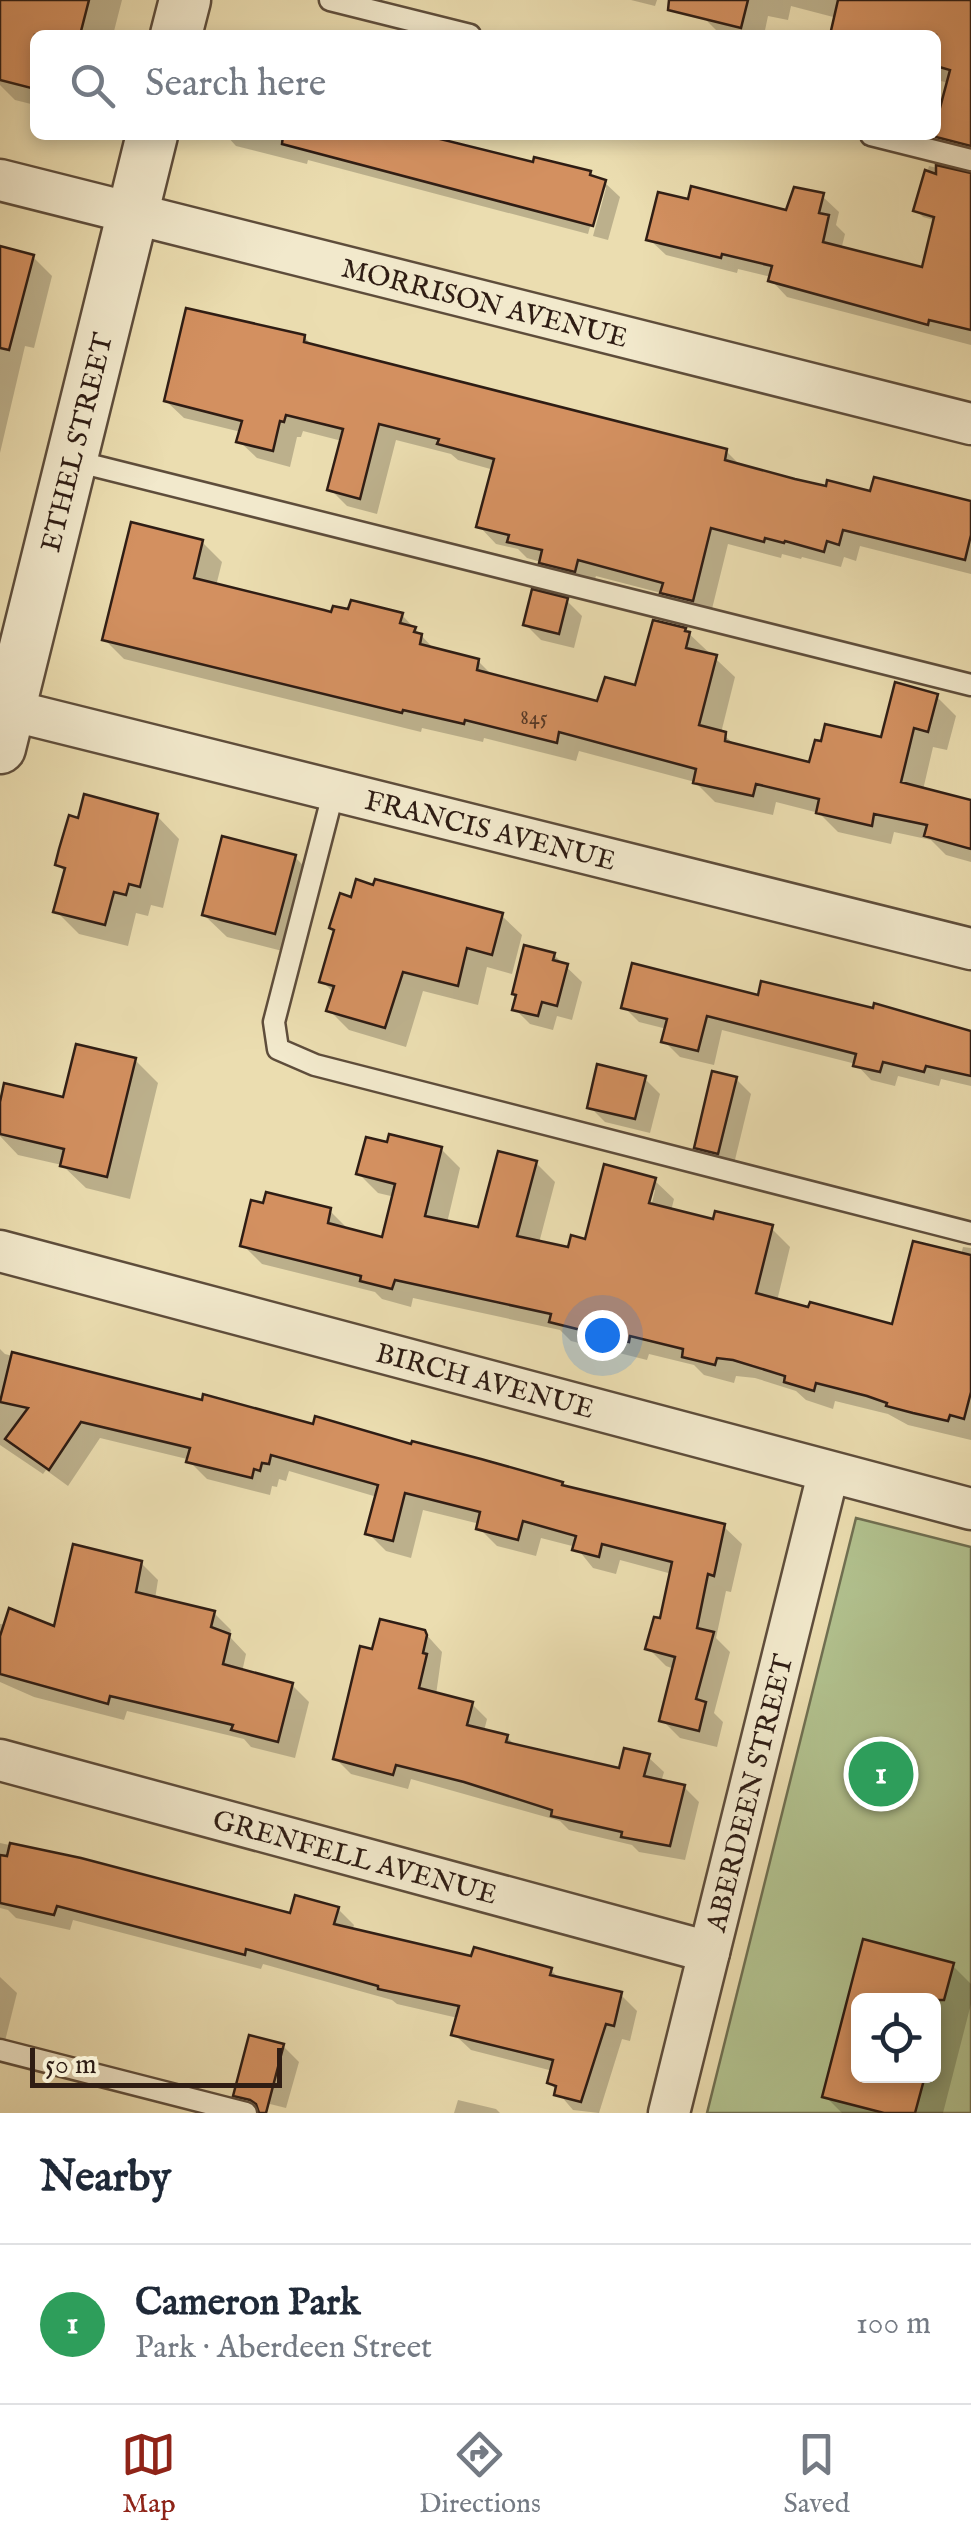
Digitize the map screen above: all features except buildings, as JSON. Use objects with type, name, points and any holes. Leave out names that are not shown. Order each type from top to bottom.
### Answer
[{"type":"street","points":[[177,30],[185,0]]},
{"type":"street","name":"ETHEL STREET","points":[[5,729],[151,140]]},
{"type":"street","name":"MORRISON AVENUE","points":[[0,180],[971,424]]},
{"type":"street","name":"FRANCIS AVENUE","points":[[5,729],[334,790],[971,949]]},
{"type":"street","name":"BIRCH AVENUE","points":[[0,1252],[971,1510]]},
{"type":"street","name":"ABERDEEN STREET","points":[[669,2113],[828,1474]]},
{"type":"street","name":"GRENFELL AVENUE","points":[[0,1760],[709,1952]]},
{"type":"lane","points":[[330,0],[450,30]]},
{"type":"lane","points":[[890,140],[971,160]]},
{"type":"lane","points":[[70,460],[971,684]]},
{"type":"lane","points":[[334,790],[274,1022],[278,1049],[315,1065],[971,1233]]},
{"type":"lane","points":[[0,2050],[246,2113]]},
{"type":"green space","points":[[856,1518],[971,1547],[971,2113],[707,2113]]},
{"type":"place","name":"Cameron Park","points":[[881,1774]]}]
